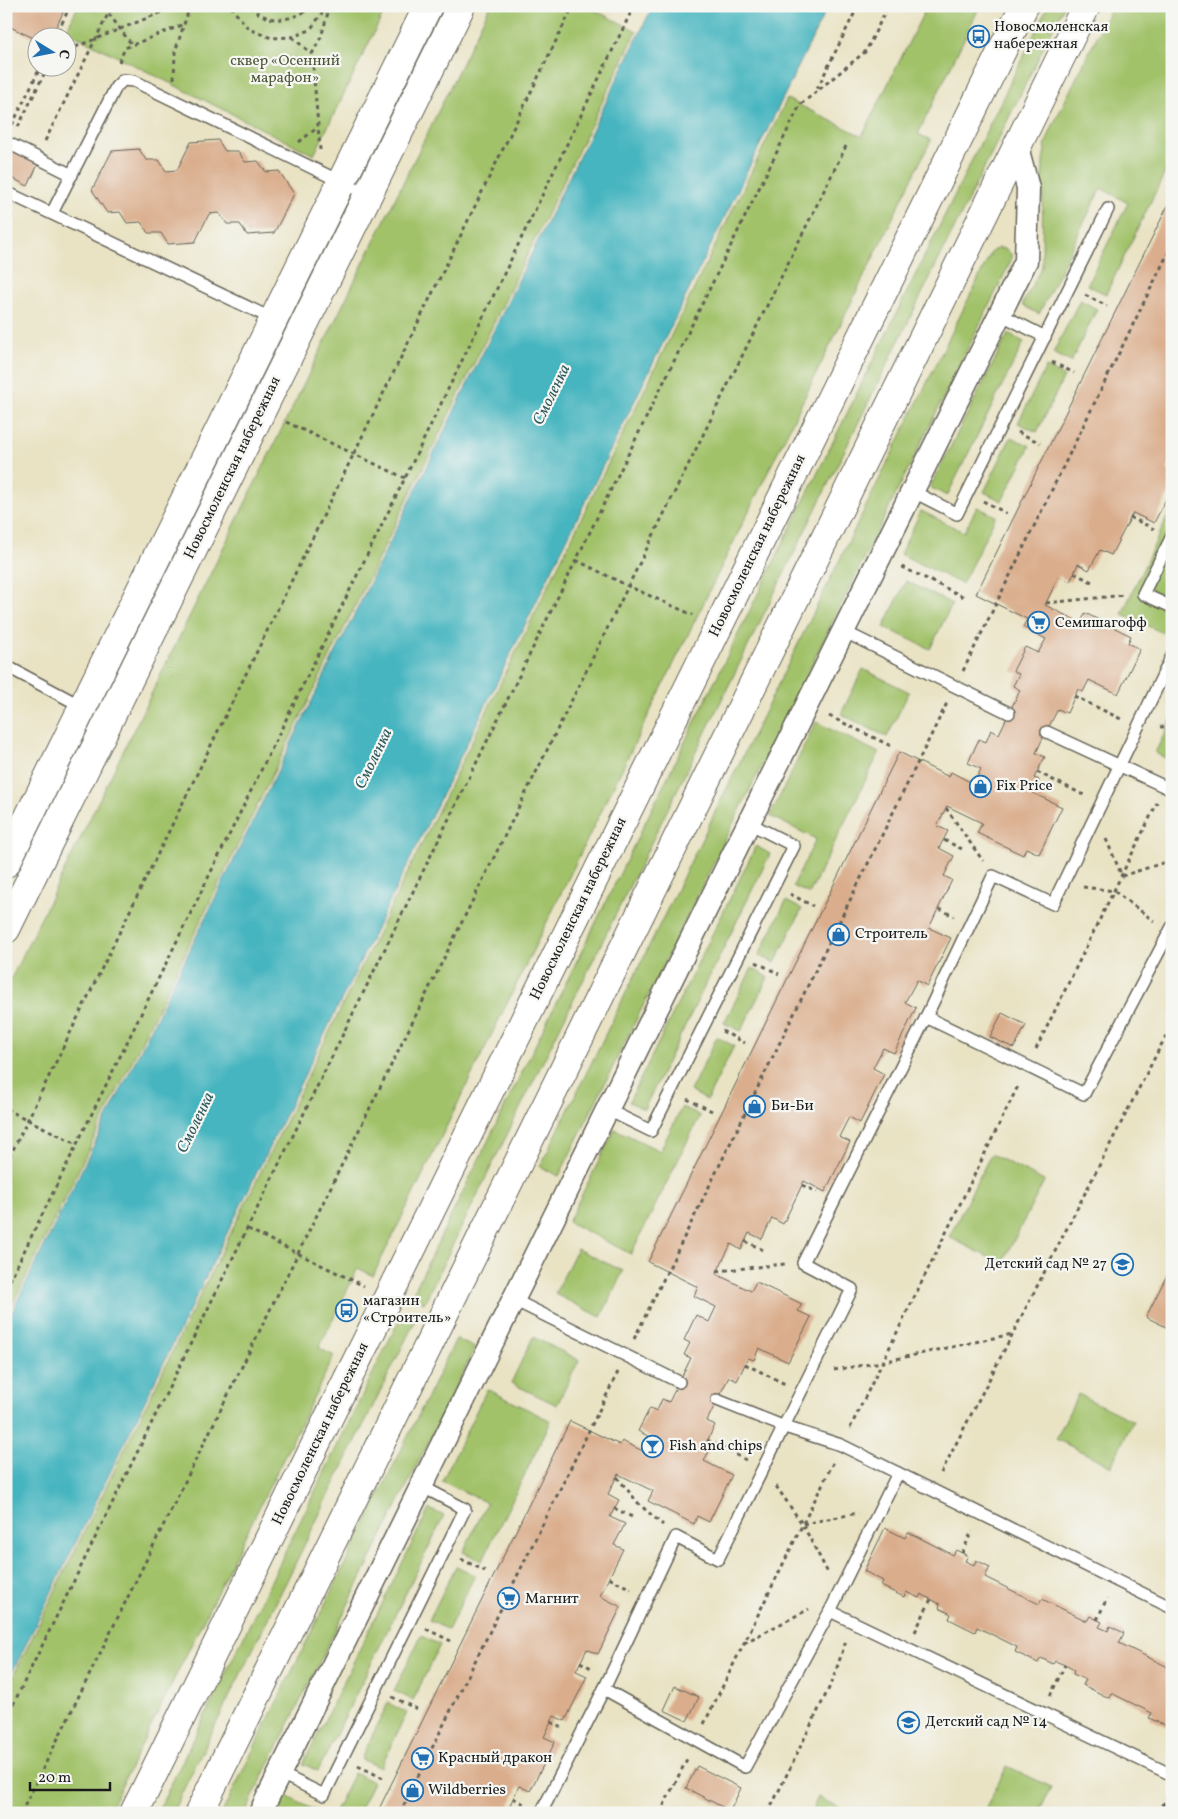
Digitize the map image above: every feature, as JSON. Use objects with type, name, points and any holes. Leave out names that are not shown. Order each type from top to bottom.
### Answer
[{"type":"street","name":"Новосмоленская набережная","points":[[19,855],[287,326],[341,182],[428,6]]},
{"type":"street","name":"Новосмоленская набережная","points":[[6,929],[19,855],[83,706],[287,326],[368,195],[461,6]]},
{"type":"street","name":"Новосмоленская набережная","points":[[134,1813],[1024,6]]},
{"type":"street","points":[[199,1813],[1086,6]]},
{"type":"street","points":[[260,1813],[1026,260],[1028,188],[1017,147]]},
{"type":"lane","points":[[52,214],[116,87],[123,80],[134,81],[368,195]]},
{"type":"lane","points":[[8,143],[72,175]]},
{"type":"lane","points":[[6,192],[287,326]]},
{"type":"lane","points":[[912,492],[957,514],[1108,209]]},
{"type":"lane","points":[[1000,314],[1044,337]]},
{"type":"lane","points":[[1171,537],[1143,594],[1172,607]]},
{"type":"lane","points":[[843,631],[1009,713]]},
{"type":"lane","points":[[541,1813],[604,1689],[676,1538],[718,1559],[852,1289],[803,1263],[926,1017],[993,876],[1053,904],[1172,656]]},
{"type":"lane","points":[[6,666],[83,706]]},
{"type":"lane","points":[[1047,732],[1168,788]]},
{"type":"lane","points":[[606,1109],[651,1132],[706,1023],[794,846],[749,823]]},
{"type":"lane","points":[[926,1017],[1084,1094],[1169,936]]},
{"type":"lane","points":[[512,1299],[679,1382]]},
{"type":"lane","points":[[717,1400],[784,1426],[841,1445],[1172,1608]]},
{"type":"lane","points":[[604,1689],[745,1767],[830,1611],[898,1473]]},
{"type":"lane","points":[[279,1773],[324,1795],[466,1508],[420,1486]]},
{"type":"lane","points":[[830,1611],[1172,1776]]},
{"type":"path","points":[[60,28],[70,6]]},
{"type":"path","points":[[37,157],[112,6]]},
{"type":"path","points":[[78,46],[176,6]]},
{"type":"path","points":[[177,102],[174,77],[175,52],[182,25],[190,6]]},
{"type":"path","points":[[232,6],[233,10],[250,28],[271,38],[292,37],[310,30],[322,13],[324,6]]},
{"type":"path","points":[[250,6],[255,11],[271,19],[291,19],[313,6]]},
{"type":"path","points":[[321,156],[312,54],[321,37],[330,6]]},
{"type":"path","points":[[6,1164],[573,6]]},
{"type":"path","points":[[816,92],[858,6]]},
{"type":"path","points":[[6,1719],[800,105],[866,51],[888,6]]},
{"type":"path","points":[[6,1288],[405,478],[633,7]]},
{"type":"path","points":[[109,14],[132,45]]},
{"type":"path","points":[[116,87],[114,70],[125,48],[182,25]]},
{"type":"path","points":[[292,37],[312,54]]},
{"type":"path","points":[[10,129],[35,78]]},
{"type":"path","points":[[8,143],[42,78]]},
{"type":"path","points":[[21,1813],[847,144]]},
{"type":"path","points":[[995,603],[1172,245]]},
{"type":"path","points":[[280,419],[405,478]]},
{"type":"path","points":[[1002,424],[1040,443]]},
{"type":"path","points":[[1130,518],[1171,537]]},
{"type":"path","points":[[576,560],[684,612],[720,624]]},
{"type":"path","points":[[1074,572],[1092,582]]},
{"type":"path","points":[[1046,603],[1143,594]]},
{"type":"path","points":[[1074,696],[1138,727]]},
{"type":"path","points":[[667,1271],[918,762]]},
{"type":"path","points":[[1037,772],[1101,804]]},
{"type":"path","points":[[660,1813],[1114,891],[1168,788]]},
{"type":"path","points":[[946,808],[993,876]]},
{"type":"path","points":[[1095,816],[1122,876]]},
{"type":"path","points":[[944,840],[962,849]]},
{"type":"path","points":[[1122,876],[1172,860]]},
{"type":"path","points":[[1062,884],[1114,891],[1169,936]]},
{"type":"path","points":[[739,954],[779,974]]},
{"type":"path","points":[[706,1023],[745,1043]]},
{"type":"path","points":[[932,1490],[1172,1024]]},
{"type":"path","points":[[671,1092],[712,1111]]},
{"type":"path","points":[[6,1108],[77,1144]]},
{"type":"path","points":[[248,1229],[357,1282]]},
{"type":"path","points":[[745,1241],[763,1250]]},
{"type":"path","points":[[717,1271],[803,1263]]},
{"type":"path","points":[[810,1374],[882,1362],[1012,1334]]},
{"type":"path","points":[[745,1364],[801,1392]]},
{"type":"path","points":[[400,1813],[589,1430]]},
{"type":"path","points":[[707,1440],[764,1468],[802,1525],[838,1594],[744,1644]]},
{"type":"path","points":[[617,1477],[639,1504],[676,1538]]},
{"type":"path","points":[[614,1508],[632,1517]]},
{"type":"path","points":[[802,1525],[880,1508]]},
{"type":"path","points":[[962,1553],[981,1514]]},
{"type":"path","points":[[444,1551],[485,1572]]},
{"type":"path","points":[[1097,1620],[1116,1581]]},
{"type":"path","points":[[906,1648],[931,1599]]},
{"type":"path","points":[[410,1621],[451,1641]]},
{"type":"path","points":[[768,1813],[832,1682],[853,1622]]},
{"type":"path","points":[[1041,1713],[1065,1665]]},
{"type":"path","points":[[376,1689],[418,1709]]},
{"type":"path","points":[[342,1758],[384,1778]]},
{"type":"path","points":[[1159,1813],[1172,1788]]},
{"type":"green space","name":"сквер «Осенний марафон»","points":[[78,6],[387,6],[314,155],[78,37],[78,28],[67,28]]},
{"type":"green space","points":[[490,6],[586,6],[637,31],[6,1318],[6,989]]},
{"type":"green space","points":[[927,6],[980,6],[918,134],[931,140],[373,1276],[358,1268],[319,1348],[334,1356],[108,1813],[6,1813],[6,1691],[787,99],[862,136]]},
{"type":"green space","points":[[1048,6],[1064,6],[424,1303],[411,1297]]},
{"type":"green space","points":[[1112,6],[1172,6],[1172,158],[1106,294],[1087,285],[1128,203],[1101,188],[1039,314],[1022,305],[1042,266],[1043,161],[1046,143],[1053,125]]},
{"type":"green space","points":[[999,248],[1006,249],[1011,254],[1011,261],[559,1176],[540,1167],[992,251]]},
{"type":"green space","points":[[1080,300],[1097,309],[1071,362],[1053,353]]},
{"type":"green space","points":[[1008,334],[1024,342],[947,496],[930,487]]},
{"type":"green space","points":[[1046,367],[1064,377],[1037,432],[1018,423]]},
{"type":"green space","points":[[1011,437],[1030,446],[1002,501],[984,492]]},
{"type":"green space","points":[[977,507],[996,516],[962,584],[900,554],[921,511],[964,532]]},
{"type":"green space","points":[[1172,507],[1172,637],[1122,614]]},
{"type":"green space","points":[[906,581],[952,604],[930,649],[884,627]]},
{"type":"green space","points":[[863,669],[909,692],[887,737],[841,714]]},
{"type":"green space","points":[[1172,718],[1172,761],[1155,753]]},
{"type":"green space","points":[[816,722],[879,753],[809,894],[793,886],[816,839],[770,816]]},
{"type":"green space","points":[[756,846],[770,854],[644,1109],[629,1102]]},
{"type":"green space","points":[[786,901],[802,909],[775,963],[759,955]]},
{"type":"green space","points":[[752,968],[768,977],[741,1031],[724,1023]]},
{"type":"green space","points":[[717,1037],[734,1046],[707,1100],[690,1091]]},
{"type":"green space","points":[[682,1107],[700,1116],[631,1254],[568,1222],[615,1129],[660,1151]]},
{"type":"green space","points":[[991,1154],[1044,1181],[1002,1264],[949,1237]]},
{"type":"green space","points":[[577,1249],[623,1271],[601,1317],[555,1294]]},
{"type":"green space","points":[[402,1314],[415,1321],[172,1813],[157,1813]]},
{"type":"green space","points":[[533,1337],[579,1360],[557,1405],[511,1383]]},
{"type":"green space","points":[[456,1339],[475,1348],[245,1813],[222,1813]]},
{"type":"green space","points":[[487,1389],[551,1421],[482,1561],[463,1552],[487,1503],[442,1481]]},
{"type":"green space","points":[[1078,1394],[1133,1421],[1111,1466],[1056,1439]]},
{"type":"green space","points":[[429,1509],[444,1516],[318,1771],[303,1764]]},
{"type":"green space","points":[[456,1566],[475,1575],[448,1630],[429,1620]]},
{"type":"green space","points":[[421,1636],[440,1645],[413,1700],[394,1691]]},
{"type":"green space","points":[[388,1703],[407,1713],[380,1768],[361,1759]]},
{"type":"green space","points":[[1007,1766],[1051,1787],[1039,1813],[989,1813],[985,1810]]},
{"type":"green space","points":[[354,1773],[373,1782],[358,1813],[334,1813]]},
{"type":"green space","points":[[286,1796],[320,1813],[278,1813]]},
{"type":"green space","points":[[818,1797],[850,1813],[811,1813]]},
{"type":"water","name":"Смоленка","points":[[653,6],[828,6],[6,1685],[6,1324]]},
{"type":"building","points":[[6,6],[66,6],[56,28],[28,28],[28,35],[6,25]]},
{"type":"building","points":[[218,140],[225,151],[238,151],[245,162],[258,161],[266,172],[279,171],[294,194],[274,233],[247,235],[240,224],[227,224],[219,213],[209,214],[195,242],[168,244],[161,233],[148,233],[141,222],[127,223],[120,212],[107,213],[92,190],[112,151],[139,149],[146,160],[159,160],[166,171],[177,170],[191,142]]},
{"type":"building","points":[[6,147],[39,162],[28,186],[6,175]]},
{"type":"building","points":[[1172,197],[1172,460],[1167,469],[1172,471],[1172,487],[1154,523],[1133,513],[1111,555],[1100,550],[1089,570],[1078,564],[1070,582],[1059,576],[1045,605],[1081,623],[1085,613],[1131,636],[1128,643],[1140,649],[1118,694],[1089,680],[1083,692],[1078,689],[1067,713],[1058,709],[1041,742],[1036,753],[1045,757],[1034,778],[1039,780],[1033,793],[1062,807],[1039,854],[1026,848],[1023,855],[977,833],[982,823],[947,806],[937,826],[948,831],[939,848],[954,856],[944,876],[952,880],[929,928],[951,938],[927,986],[917,980],[905,1002],[916,1008],[894,1053],[883,1048],[873,1068],[884,1074],[860,1123],[849,1117],[839,1137],[850,1142],[825,1192],[804,1181],[783,1224],[772,1218],[762,1239],[749,1233],[741,1250],[731,1244],[716,1274],[751,1291],[756,1282],[802,1304],[798,1311],[811,1317],[788,1362],[759,1348],[754,1360],[748,1358],[737,1381],[729,1377],[717,1400],[707,1421],[715,1425],[705,1446],[710,1449],[704,1461],[732,1475],[709,1522],[697,1516],[694,1524],[648,1501],[653,1491],[618,1474],[608,1494],[619,1500],[610,1517],[625,1524],[614,1545],[623,1549],[600,1596],[621,1607],[598,1654],[587,1649],[576,1671],[587,1676],[565,1721],[554,1716],[544,1737],[555,1742],[530,1791],[519,1786],[510,1805],[520,1811],[519,1813],[377,1813],[570,1421],[620,1445],[622,1441],[645,1452],[652,1438],[638,1431],[650,1408],[657,1411],[662,1399],[669,1402],[691,1358],[684,1355],[690,1343],[684,1340],[696,1315],[709,1322],[716,1307],[694,1296],[698,1287],[648,1262],[899,752],[949,777],[951,772],[974,784],[981,769],[968,763],[979,739],[986,742],[991,730],[999,734],[1020,690],[1013,686],[1019,674],[1013,671],[1025,647],[1038,653],[1046,639],[1023,627],[1027,619],[976,594]]},
{"type":"building","points":[[1002,1013],[1026,1025],[1014,1048],[990,1037]]},
{"type":"building","points":[[1169,1271],[1172,1272],[1172,1330],[1146,1317]]},
{"type":"building","points":[[885,1528],[905,1538],[908,1532],[953,1555],[956,1550],[968,1556],[965,1561],[974,1565],[976,1560],[990,1567],[985,1577],[1039,1604],[1042,1599],[1087,1621],[1090,1616],[1102,1622],[1099,1627],[1108,1631],[1110,1626],[1124,1633],[1119,1643],[1172,1669],[1172,1729],[1149,1718],[1152,1713],[1111,1693],[1109,1698],[1083,1685],[1086,1680],[1073,1674],[1074,1670],[1065,1665],[1055,1661],[1053,1664],[1041,1658],[1038,1663],[1015,1652],[1017,1647],[977,1627],[975,1632],[949,1619],[951,1614],[939,1608],[940,1604],[921,1594],[919,1598],[906,1592],[904,1597],[881,1586],[883,1581],[864,1571]]},
{"type":"building","points":[[675,1686],[699,1697],[687,1721],[664,1710]]},
{"type":"building","points":[[697,1766],[741,1788],[730,1811],[686,1788]]},
{"type":"place","name":"Новосмоленская набережная","points":[[978,36]]},
{"type":"place","name":"Семишагофф","points":[[1039,623]]},
{"type":"place","name":"Fix Price","points":[[980,786]]},
{"type":"place","name":"Строитель","points":[[839,934]]},
{"type":"place","name":"Би-Би","points":[[755,1106]]},
{"type":"place","name":"Детский сад № 27","points":[[1123,1264]]},
{"type":"place","name":"магазин «Строитель»","points":[[347,1310]]},
{"type":"place","name":"Fish and chips","points":[[653,1446]]},
{"type":"place","name":"Магнит","points":[[509,1599]]},
{"type":"place","name":"Детский сад № 14","points":[[909,1722]]},
{"type":"place","name":"Красный дракон","points":[[422,1758]]},
{"type":"place","name":"Wildberries","points":[[412,1790]]}]
